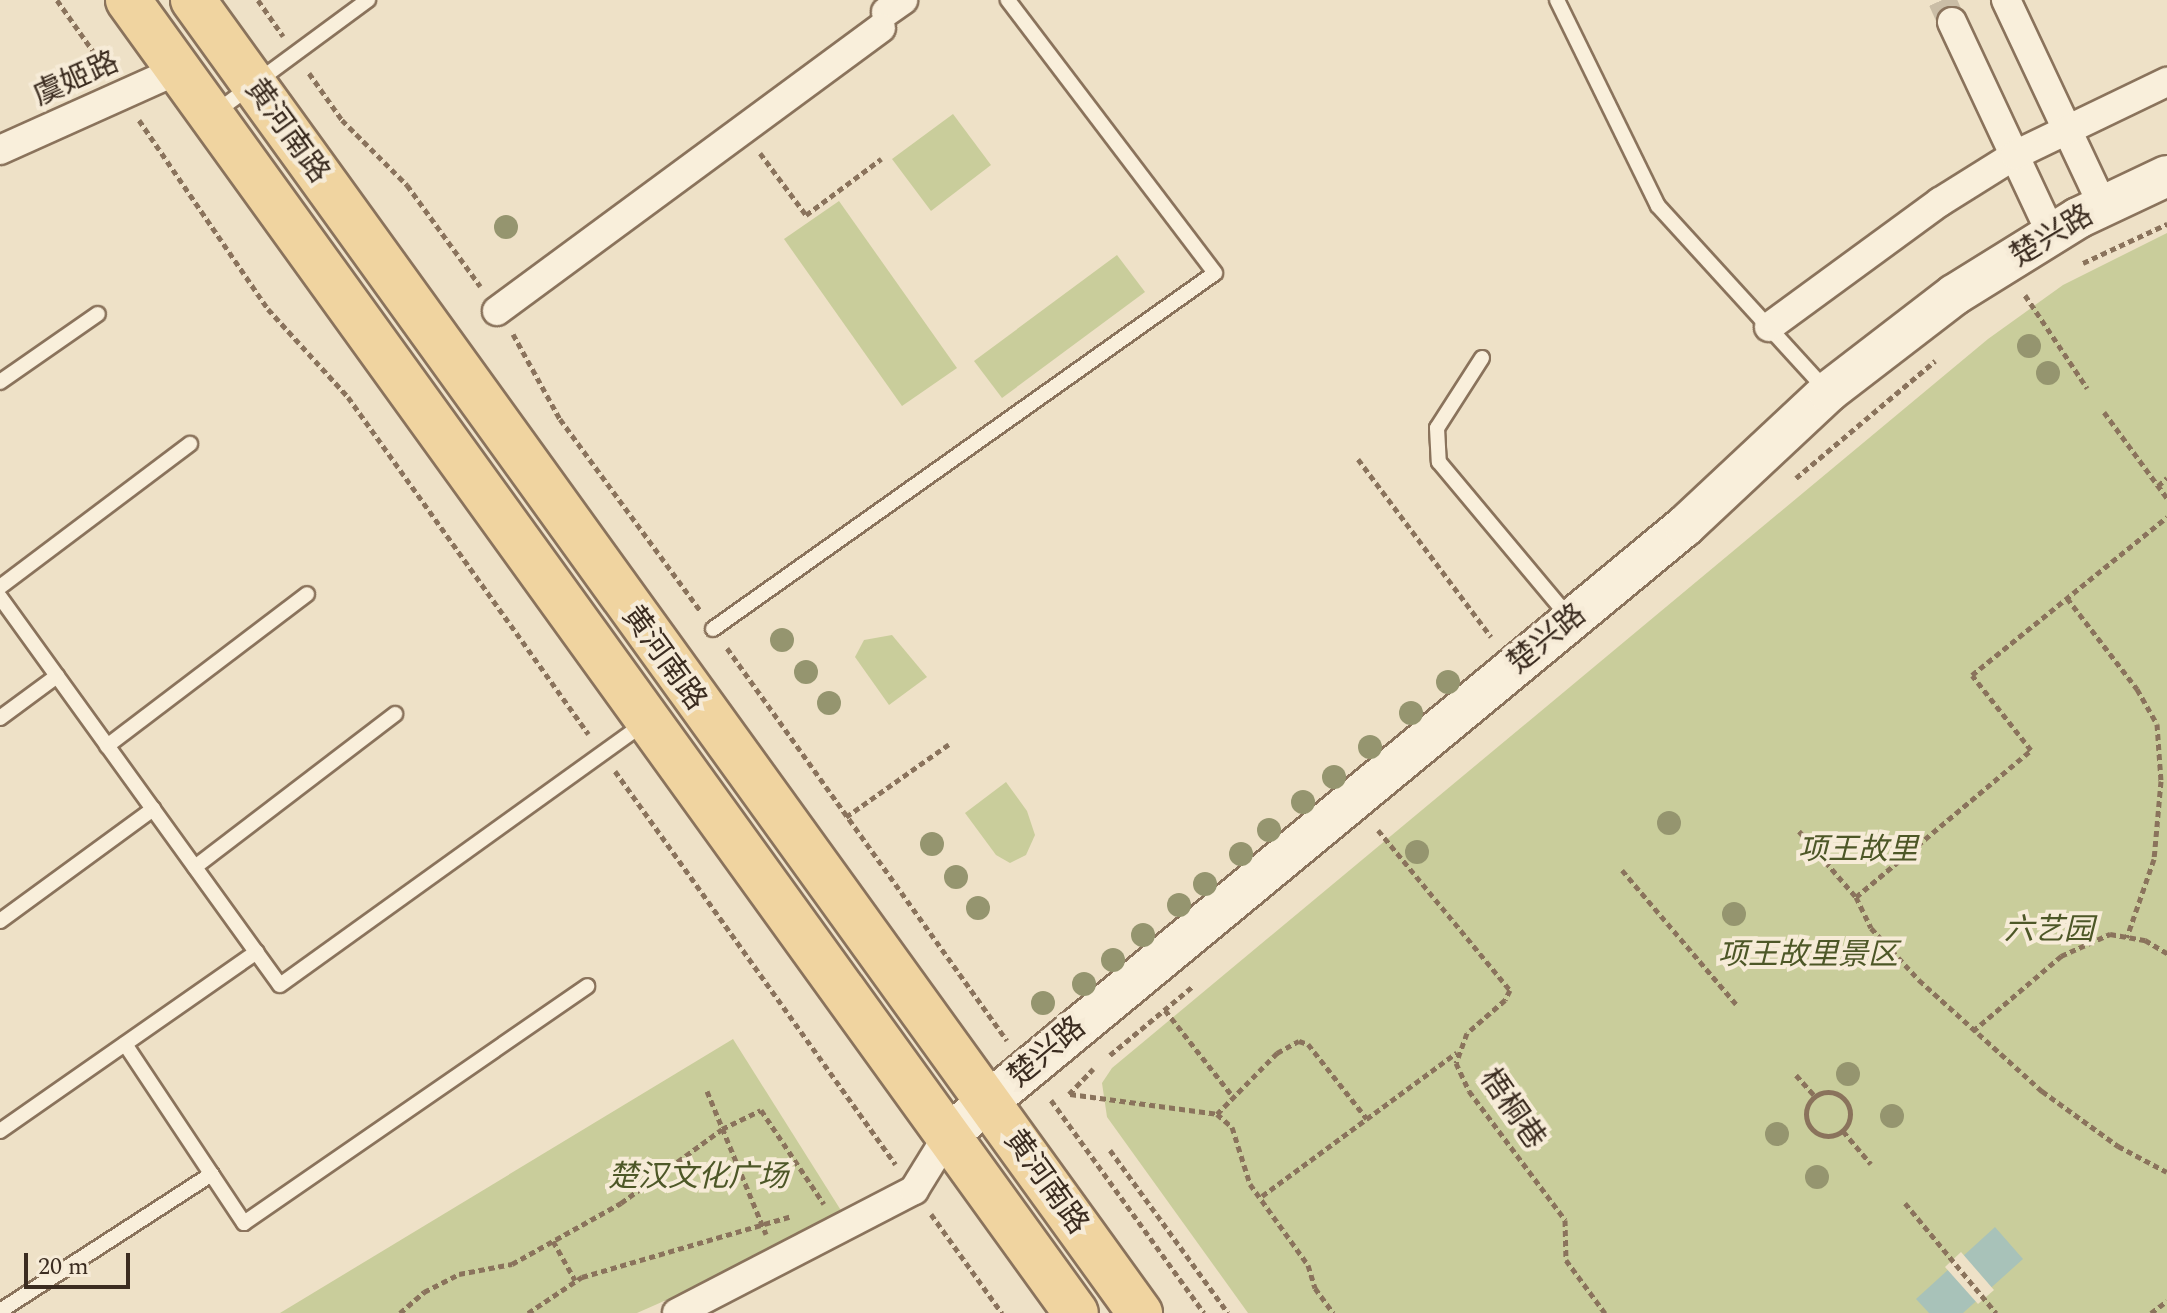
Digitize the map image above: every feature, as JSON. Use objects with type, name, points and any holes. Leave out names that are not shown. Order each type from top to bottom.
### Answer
[{"type":"main road","name":"黄河南路","points":[[128,0],[651,719],[1076,1313]]},
{"type":"main road","name":"黄河南路","points":[[193,0],[1140,1313]]},
{"type":"street","points":[[2006,0],[2103,206]]},
{"type":"street","points":[[497,311],[743,130],[890,13]]},
{"type":"street","points":[[1952,22],[2052,235]]},
{"type":"street","name":"虞姬路","points":[[0,150],[180,69]]},
{"type":"street","points":[[1769,327],[1940,202],[2015,155],[2167,82]]},
{"type":"street","name":"楚兴路","points":[[948,1135],[1685,526],[1828,392],[1954,295],[2103,206],[2167,176]]},
{"type":"street","points":[[677,1313],[914,1190],[948,1135]]},
{"type":"lane","points":[[213,115],[368,0]]},
{"type":"lane","points":[[713,629],[1215,273],[1008,0]]},
{"type":"lane","points":[[1557,0],[1658,206],[1828,392]]},
{"type":"lane","points":[[0,382],[98,314]]},
{"type":"lane","points":[[1482,358],[1437,428],[1439,462],[1571,620]]},
{"type":"lane","points":[[0,587],[190,444]]},
{"type":"lane","points":[[107,746],[307,594]]},
{"type":"lane","points":[[0,597],[280,985],[651,719]]},
{"type":"lane","points":[[0,718],[57,676]]},
{"type":"lane","points":[[195,867],[395,714]]},
{"type":"lane","points":[[0,921],[153,809]]},
{"type":"lane","points":[[0,1131],[257,952]]},
{"type":"lane","points":[[125,1044],[244,1223],[587,986]]},
{"type":"lane","points":[[0,1311],[212,1174]]},
{"type":"path","points":[[57,0],[124,95],[178,185],[268,309],[348,397],[1002,1313]]},
{"type":"path","points":[[258,0],[342,120],[407,185],[497,311],[560,419],[1204,1313]]},
{"type":"path","points":[[743,130],[806,215],[881,159]]},
{"type":"path","points":[[2004,265],[2087,388]]},
{"type":"path","points":[[2104,412],[2167,498]]},
{"type":"path","points":[[1358,459],[1465,597],[1510,670]]},
{"type":"path","points":[[2158,486],[2167,478]]},
{"type":"path","points":[[1856,897],[2031,750],[1972,675],[2167,517]]},
{"type":"path","points":[[2067,598],[2137,689],[2157,724],[2154,859],[2127,937]]},
{"type":"path","points":[[846,817],[949,744]]},
{"type":"path","points":[[2158,744],[2167,749]]},
{"type":"path","name":"梧桐巷","points":[[1378,830],[1510,990],[1505,1000],[1467,1033],[1457,1051],[1456,1063],[1469,1091],[1565,1220],[1566,1260],[1605,1313]]},
{"type":"path","points":[[1799,831],[1856,897],[1871,928],[1973,1031],[2042,1091],[2118,1146],[2167,1172]]},
{"type":"path","points":[[1622,870],[1736,1004]]},
{"type":"path","points":[[1973,1031],[2061,956],[2110,934],[2145,940],[2167,953]]},
{"type":"path","points":[[1165,1010],[1234,1098]]},
{"type":"path","points":[[1217,1114],[1286,1046],[1304,1042],[1367,1119]]},
{"type":"path","points":[[1262,1196],[1457,1051]]},
{"type":"path","points":[[1796,1075],[1815,1096]]},
{"type":"path","points":[[707,1091],[777,1260]]},
{"type":"path","points":[[1815,1096],[1835,1092],[1847,1101],[1850,1115],[1843,1131]]},
{"type":"path","points":[[1069,1094],[1217,1114],[1232,1127],[1250,1184],[1262,1196],[1333,1313]]},
{"type":"path","points":[[1815,1096],[1806,1115],[1811,1129],[1825,1136],[1843,1131]]},
{"type":"path","points":[[400,1313],[424,1292],[459,1274],[512,1264],[553,1241],[654,1182],[722,1129],[761,1110],[827,1209]]},
{"type":"path","points":[[1843,1131],[1871,1164]]},
{"type":"path","points":[[1110,1150],[1228,1313]]},
{"type":"path","points":[[1905,1203],[1996,1313]]},
{"type":"path","points":[[528,1313],[575,1280],[762,1223]]},
{"type":"path","points":[[553,1241],[575,1280]]},
{"type":"path","points":[[2151,1313],[2167,1301]]},
{"type":"green space","points":[[953,114],[991,165],[931,211],[892,159]]},
{"type":"green space","points":[[839,201],[957,368],[902,406],[784,239]]},
{"type":"green space","name":"项王故里景区","points":[[2167,233],[2167,1313],[1248,1313],[1107,1117],[1102,1083],[1112,1068],[1988,339],[2063,285]]},
{"type":"green space","points":[[1117,255],[1145,292],[1002,398],[974,361]]},
{"type":"green space","points":[[892,635],[927,677],[889,705],[855,657],[864,640]]},
{"type":"green space","points":[[1006,782],[1027,811],[1035,835],[1026,855],[1010,863],[996,855],[965,813]]},
{"type":"green space","name":"楚汉文化广场","points":[[733,1039],[847,1220],[637,1313],[280,1313]]},
{"type":"water","points":[[1995,1227],[2023,1259],[1963,1313],[1929,1313],[1916,1299]]},
{"type":"pier","points":[[1961,1252],[1994,1290],[1978,1304],[1945,1267]]},
{"type":"tunnel","points":[[1942,0],[1952,22]]},
{"type":"park label","name":"项王故里","points":[[1858,850]]},
{"type":"park label","name":"六艺园","points":[[2049,930]]}]
